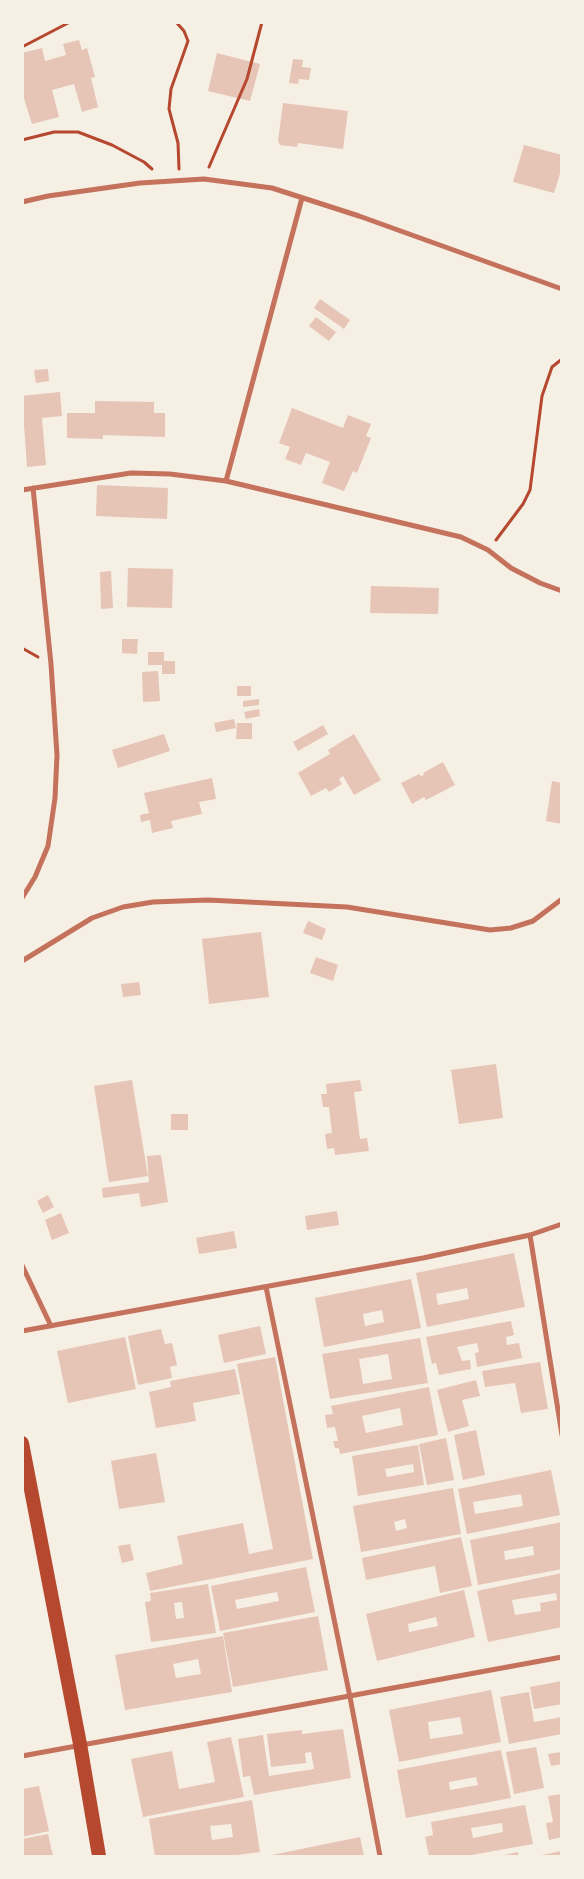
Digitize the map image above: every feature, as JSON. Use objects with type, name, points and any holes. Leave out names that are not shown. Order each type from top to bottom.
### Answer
[{"type":"highway","points":[[22,1443],[80,1744],[99,1856]]},
{"type":"street","points":[[22,202],[48,196],[178,180],[204,179],[272,188],[368,219],[562,289]]},
{"type":"street","points":[[226,481],[302,198]]},
{"type":"street","points":[[22,490],[131,473],[170,474],[226,481],[461,537],[488,550],[518,572],[562,591]]},
{"type":"street","points":[[22,898],[35,877],[48,846],[55,798],[57,755],[52,672],[33,488]]},
{"type":"street","points":[[22,961],[92,918],[123,907],[154,902],[208,900],[347,907],[490,930],[511,928],[532,921],[562,899]]},
{"type":"street","points":[[22,1331],[422,1258],[530,1235],[562,1224]]},
{"type":"street","points":[[530,1235],[544,1337],[562,1435]]},
{"type":"street","points":[[22,1265],[51,1326]]},
{"type":"street","points":[[266,1287],[350,1697],[380,1856]]},
{"type":"street","points":[[22,1756],[562,1657]]},
{"type":"path","points":[[22,47],[70,22]]},
{"type":"path","points":[[176,22],[184,31],[188,41],[171,89],[169,109],[178,143],[178,180]]},
{"type":"path","points":[[204,179],[247,79],[262,22]]},
{"type":"path","points":[[22,140],[54,132],[78,132],[112,145],[144,162],[166,181]]},
{"type":"path","points":[[488,550],[523,504],[530,490],[542,396],[552,367],[562,360]]},
{"type":"building","points":[[79,40],[82,50],[87,48],[95,77],[91,78],[98,107],[82,112],[74,84],[52,90],[59,117],[32,124],[22,92],[22,53],[42,48],[45,61],[66,55],[63,44]]},
{"type":"building","points":[[217,53],[260,64],[250,101],[208,91]]},
{"type":"building","points":[[293,59],[303,60],[302,67],[311,68],[309,80],[299,79],[298,84],[289,83]]},
{"type":"building","points":[[283,103],[348,111],[343,149],[298,143],[297,147],[280,145],[278,141]]},
{"type":"building","points":[[524,145],[562,155],[562,167],[554,193],[513,182]]},
{"type":"building","points":[[320,299],[350,320],[344,329],[314,308]]},
{"type":"building","points":[[316,317],[336,332],[329,341],[309,326]]},
{"type":"building","points":[[48,369],[49,381],[36,383],[34,370]]},
{"type":"building","points":[[60,392],[62,416],[42,418],[46,465],[27,467],[22,396]]},
{"type":"building","points":[[95,401],[154,402],[154,413],[165,413],[165,437],[103,435],[103,439],[67,438],[67,413],[95,413]]},
{"type":"building","points":[[292,408],[343,428],[348,415],[371,424],[366,436],[371,438],[357,473],[353,471],[344,491],[322,483],[330,462],[306,453],[301,465],[285,459],[290,447],[279,443]]},
{"type":"building","points":[[97,485],[168,488],[167,519],[96,516]]},
{"type":"building","points":[[128,568],[173,569],[172,608],[127,607]]},
{"type":"building","points":[[111,571],[113,608],[101,609],[100,572]]},
{"type":"building","points":[[371,586],[439,588],[438,614],[370,613]]},
{"type":"building","points":[[122,639],[138,639],[137,654],[122,653]]},
{"type":"building","points":[[148,652],[164,652],[164,661],[175,661],[175,674],[162,674],[162,665],[148,665]]},
{"type":"building","points":[[158,671],[160,701],[143,702],[142,672]]},
{"type":"building","points":[[237,686],[251,686],[251,696],[237,696]]},
{"type":"building","points":[[259,699],[259,705],[243,707],[243,701]]},
{"type":"building","points":[[259,709],[260,716],[246,719],[244,712]]},
{"type":"building","points":[[234,719],[236,728],[216,732],[214,723]]},
{"type":"building","points":[[237,723],[252,723],[252,739],[236,739]]},
{"type":"building","points":[[323,725],[328,734],[298,751],[293,742]]},
{"type":"building","points":[[164,734],[170,751],[118,768],[112,750]]},
{"type":"building","points":[[354,734],[381,780],[354,795],[343,776],[339,779],[342,784],[329,792],[326,788],[311,796],[298,773],[330,754],[328,750]]},
{"type":"building","points":[[443,762],[455,785],[426,800],[424,797],[412,804],[401,783],[419,774],[421,776],[424,775],[423,773]]},
{"type":"building","points":[[212,778],[216,799],[199,802],[202,814],[171,821],[173,828],[152,833],[150,820],[141,822],[140,815],[149,813],[144,793]]},
{"type":"building","points":[[552,781],[562,783],[562,824],[546,821]]},
{"type":"building","points":[[308,921],[326,929],[322,940],[303,933]]},
{"type":"building","points":[[261,932],[269,997],[209,1004],[202,939]]},
{"type":"building","points":[[316,957],[338,965],[333,981],[310,973]]},
{"type":"building","points":[[139,982],[141,995],[123,997],[121,984]]},
{"type":"building","points":[[496,1064],[503,1118],[459,1124],[451,1070]]},
{"type":"building","points":[[132,1080],[148,1176],[109,1182],[94,1086]]},
{"type":"building","points":[[360,1080],[362,1091],[354,1092],[360,1139],[367,1138],[369,1151],[335,1155],[334,1148],[327,1149],[325,1134],[332,1133],[329,1107],[323,1107],[321,1094],[327,1094],[326,1084]]},
{"type":"building","points":[[171,1114],[188,1114],[188,1130],[171,1130]]},
{"type":"building","points":[[161,1155],[168,1202],[141,1207],[139,1193],[103,1198],[102,1188],[149,1182],[147,1156]]},
{"type":"building","points":[[48,1195],[54,1207],[43,1213],[37,1201]]},
{"type":"building","points":[[337,1211],[339,1225],[307,1230],[305,1216]]},
{"type":"building","points":[[61,1213],[69,1233],[52,1240],[45,1220]]},
{"type":"building","points":[[234,1231],[237,1248],[199,1254],[196,1238]]},
{"type":"building","points":[[514,1253],[525,1307],[427,1327],[416,1273]],"holes":[[[467,1288],[469,1299],[438,1305],[436,1294]]]},
{"type":"building","points":[[411,1279],[421,1328],[324,1347],[315,1298]],"holes":[[[382,1310],[384,1322],[365,1326],[363,1314]]]},
{"type":"building","points":[[511,1321],[514,1335],[506,1337],[507,1345],[519,1343],[522,1358],[477,1367],[475,1353],[479,1352],[477,1343],[457,1347],[462,1361],[470,1360],[471,1369],[439,1375],[436,1363],[432,1364],[426,1337]]},
{"type":"building","points":[[260,1326],[266,1354],[224,1363],[218,1335]]},
{"type":"building","points":[[161,1329],[165,1344],[172,1343],[177,1365],[170,1367],[172,1378],[138,1385],[128,1336]]},
{"type":"building","points":[[125,1337],[136,1389],[68,1403],[57,1351]]},
{"type":"building","points":[[420,1338],[428,1383],[330,1399],[322,1354]],"holes":[[[388,1354],[392,1379],[363,1384],[359,1359]]]},
{"type":"building","points":[[275,1357],[313,1559],[150,1591],[146,1573],[183,1564],[177,1536],[243,1523],[249,1554],[273,1549],[237,1364]]},
{"type":"building","points":[[540,1362],[548,1409],[521,1413],[515,1383],[485,1387],[482,1371]]},
{"type":"building","points":[[235,1369],[240,1394],[193,1403],[196,1421],[156,1428],[149,1392],[171,1387],[170,1381]]},
{"type":"building","points":[[476,1380],[480,1396],[462,1400],[469,1426],[448,1432],[437,1390]]},
{"type":"building","points":[[429,1387],[438,1435],[340,1454],[339,1448],[335,1448],[333,1441],[338,1441],[335,1427],[327,1428],[325,1415],[333,1414],[331,1406]],"holes":[[[400,1408],[403,1425],[366,1433],[362,1416]]]},
{"type":"building","points":[[476,1430],[485,1475],[463,1480],[454,1435]]},
{"type":"building","points":[[446,1438],[454,1480],[427,1485],[419,1444]]},
{"type":"building","points":[[418,1445],[424,1485],[358,1496],[352,1456]],"holes":[[[413,1464],[414,1472],[387,1477],[385,1469]]]},
{"type":"building","points":[[156,1453],[165,1502],[119,1509],[111,1461]]},
{"type":"building","points":[[551,1470],[560,1515],[467,1534],[458,1489]],"holes":[[[521,1494],[523,1506],[475,1514],[473,1502]]]},
{"type":"building","points":[[453,1488],[461,1534],[361,1552],[353,1506]],"holes":[[[405,1519],[407,1528],[396,1531],[394,1522]]]},
{"type":"building","points":[[562,1522],[562,1569],[478,1585],[470,1540]],"holes":[[[533,1546],[534,1555],[505,1560],[504,1551]]]},
{"type":"building","points":[[461,1537],[472,1586],[440,1593],[435,1566],[366,1580],[362,1558]]},
{"type":"building","points":[[130,1544],[134,1560],[122,1563],[118,1546]]},
{"type":"building","points":[[306,1567],[315,1612],[220,1631],[211,1586]],"holes":[[[277,1592],[279,1601],[237,1609],[235,1600]]]},
{"type":"building","points":[[562,1573],[562,1627],[488,1642],[477,1591]],"holes":[[[556,1593],[557,1600],[540,1603],[541,1611],[515,1615],[512,1600]]]},
{"type":"building","points":[[208,1584],[216,1633],[151,1642],[145,1602],[151,1601],[150,1593]],"holes":[[[182,1602],[184,1618],[176,1619],[174,1603]]]},
{"type":"building","points":[[464,1590],[475,1637],[377,1661],[366,1614]],"holes":[[[436,1617],[438,1626],[409,1632],[408,1624]]]},
{"type":"building","points":[[318,1616],[328,1670],[233,1687],[223,1633]]},
{"type":"building","points":[[223,1636],[232,1692],[125,1710],[115,1655]],"holes":[[[198,1659],[201,1674],[176,1678],[173,1664]]]},
{"type":"building","points":[[562,1681],[562,1704],[534,1709],[530,1687]]},
{"type":"building","points":[[491,1690],[501,1742],[399,1762],[389,1710]],"holes":[[[460,1717],[463,1734],[430,1739],[428,1722]]]},
{"type":"building","points":[[529,1692],[534,1722],[562,1717],[562,1734],[509,1744],[500,1697]]},
{"type":"building","points":[[343,1729],[351,1778],[254,1795],[250,1776],[243,1777],[238,1739],[263,1735],[269,1776],[314,1769],[311,1752],[305,1753],[306,1763],[271,1767],[267,1734],[302,1730],[302,1734]]},
{"type":"building","points":[[231,1737],[244,1797],[143,1817],[131,1759],[172,1751],[179,1789],[215,1782],[207,1742]]},
{"type":"building","points":[[536,1747],[544,1788],[514,1794],[506,1752]]},
{"type":"building","points":[[501,1750],[511,1798],[406,1818],[397,1770]],"holes":[[[476,1777],[478,1785],[450,1790],[449,1782]]]},
{"type":"building","points":[[561,1752],[562,1764],[551,1766],[548,1754]]},
{"type":"building","points":[[39,1786],[49,1831],[22,1837],[22,1789]]},
{"type":"building","points":[[562,1794],[562,1837],[549,1840],[546,1823],[553,1822],[548,1796]]},
{"type":"building","points":[[252,1800],[260,1852],[230,1856],[155,1856],[149,1819]],"holes":[[[231,1824],[233,1837],[212,1840],[210,1826]]]},
{"type":"building","points":[[525,1805],[533,1844],[466,1856],[429,1856],[425,1837],[433,1835],[431,1822]],"holes":[[[502,1823],[503,1832],[473,1838],[471,1828]]]},
{"type":"building","points":[[48,1834],[53,1856],[22,1856],[22,1839]]},
{"type":"building","points":[[360,1837],[364,1856],[267,1856]]},
{"type":"building","points":[[562,1851],[562,1856],[536,1856]]},
{"type":"building","points":[[518,1852],[518,1856],[499,1856]]}]
